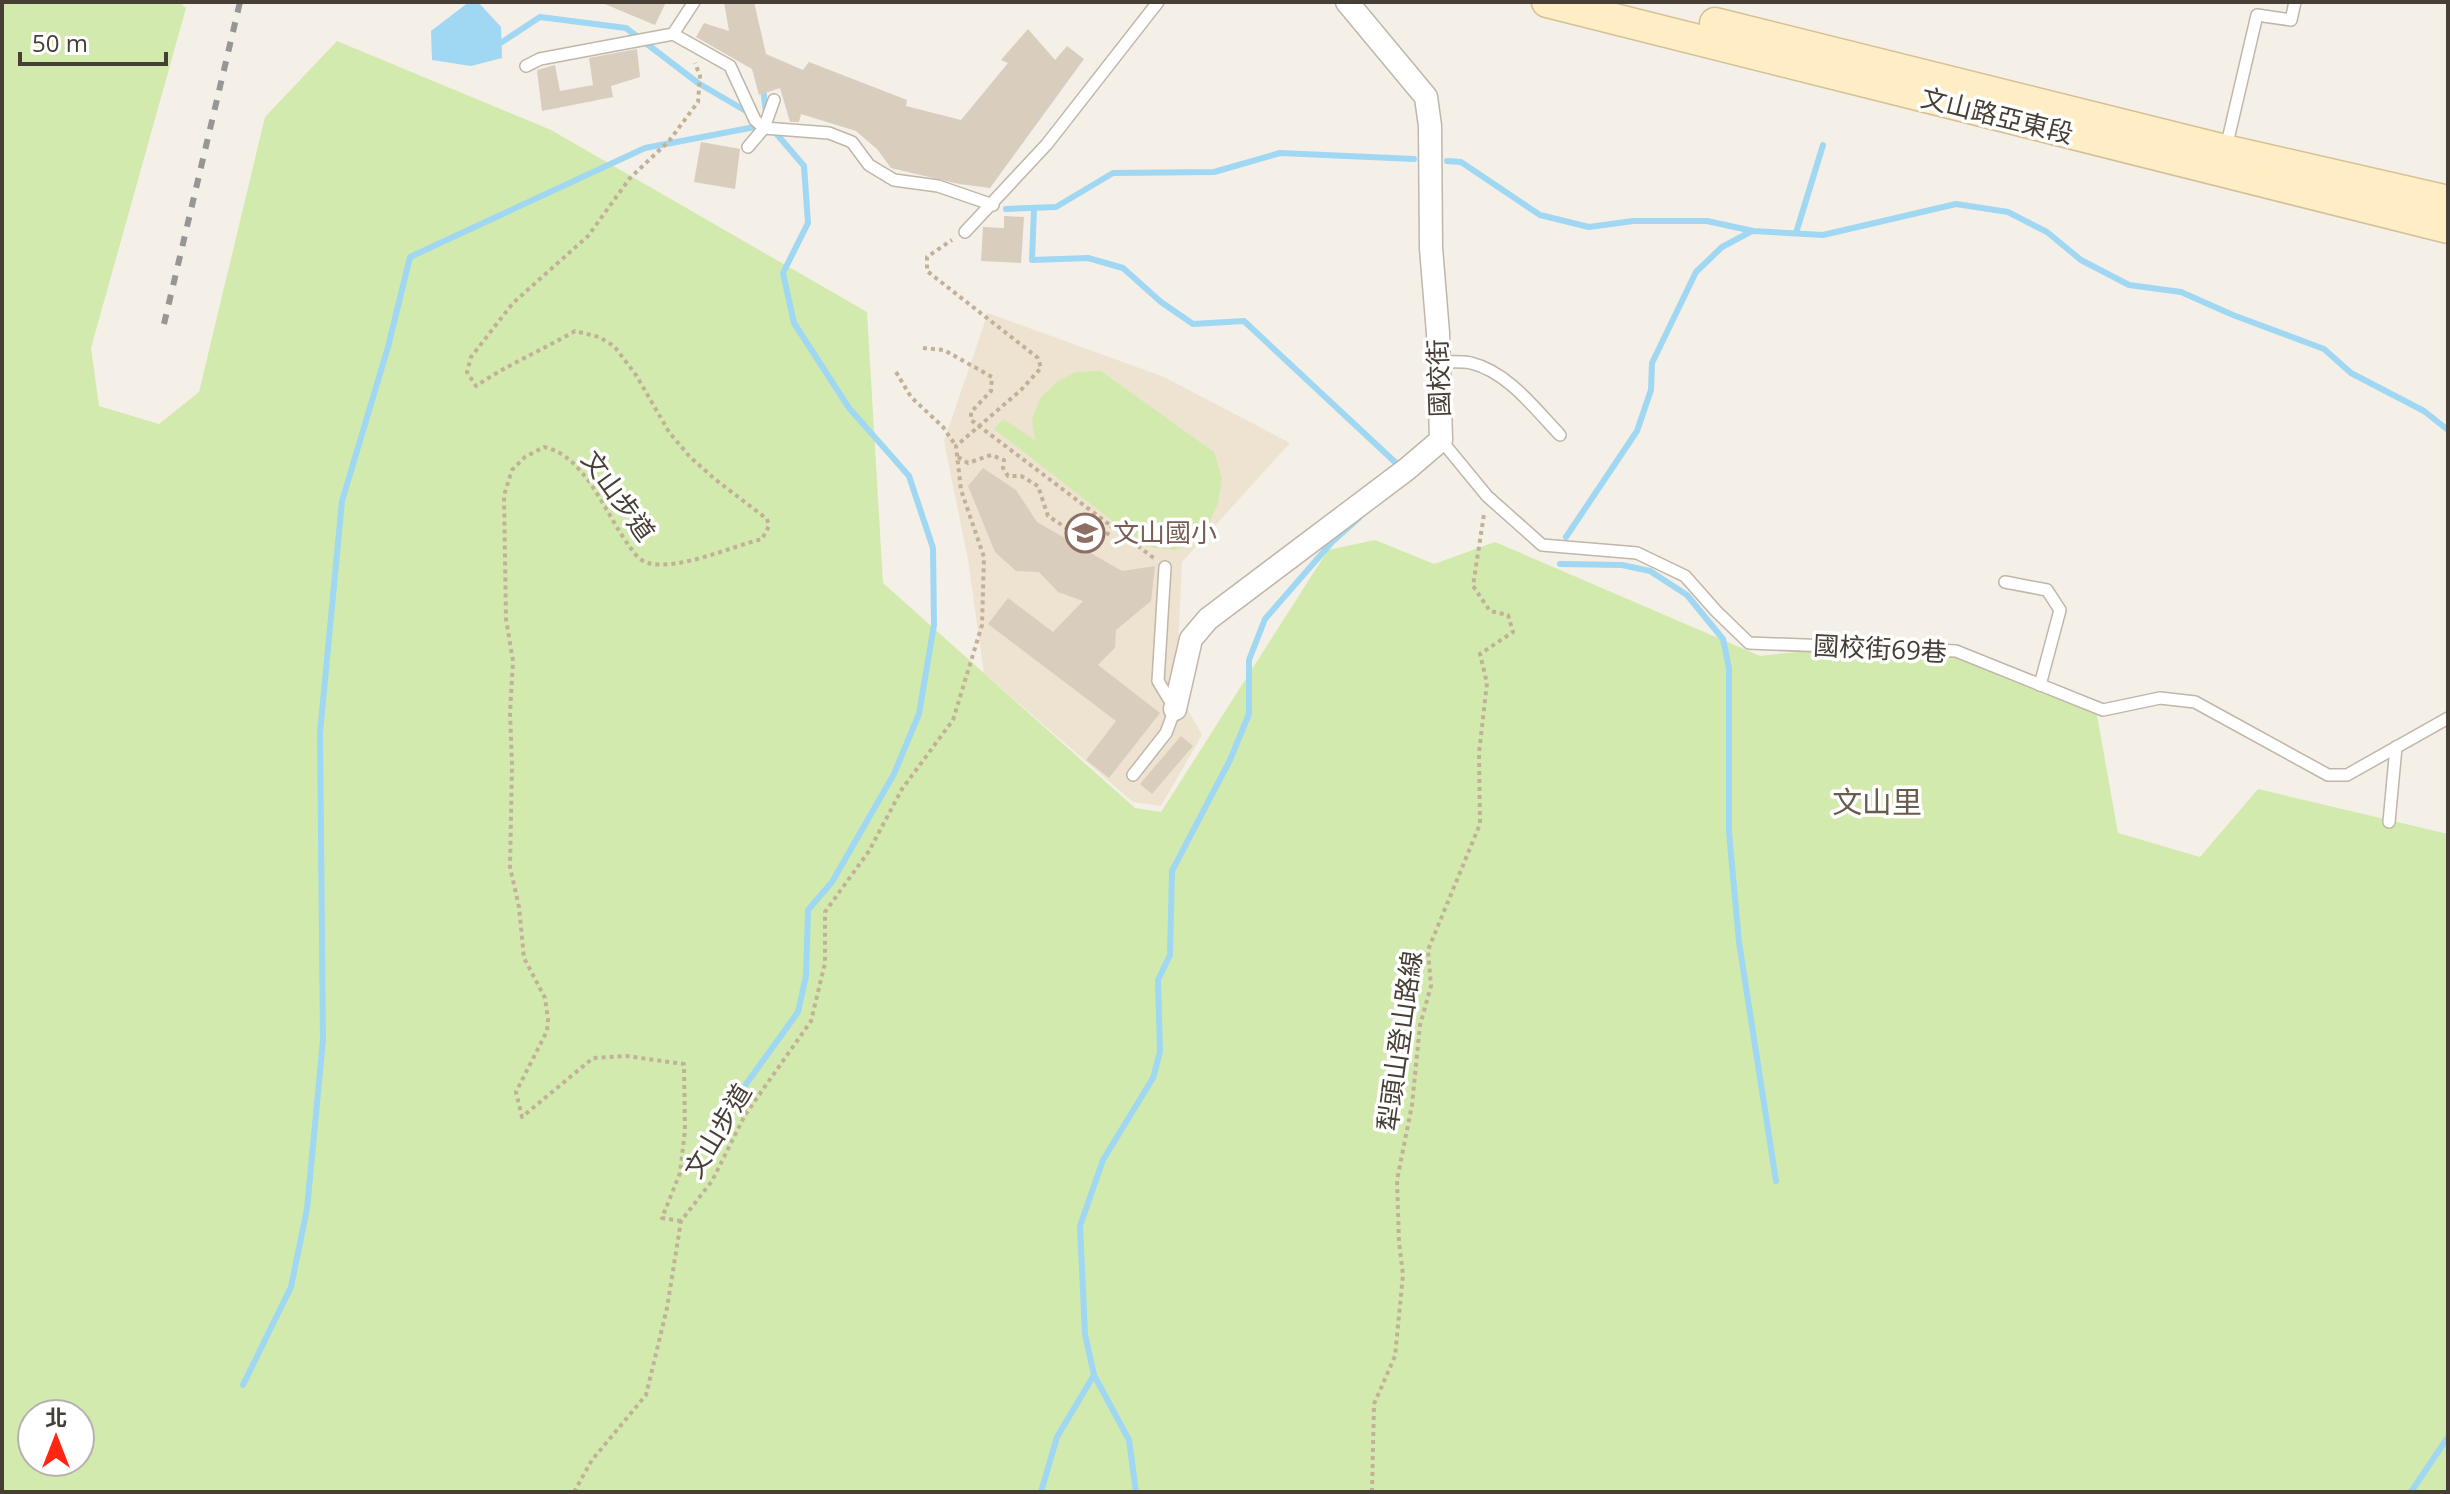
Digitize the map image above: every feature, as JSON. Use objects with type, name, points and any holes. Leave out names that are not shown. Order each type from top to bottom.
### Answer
[{"type":"main road","name":"文山路亞東段","points":[[1547,2],[2222,161],[2448,201]]},
{"type":"main road","name":"文山路亞東段","points":[[1630,2],[2222,161],[2448,228]]},
{"type":"street","name":"國校街","points":[[1175,709],[1191,639],[1208,619],[1441,440],[1431,248],[1430,126],[1426,97],[1347,2]]},
{"type":"lane","points":[[673,34],[694,2]]},
{"type":"lane","points":[[965,232],[1047,144],[1158,2]]},
{"type":"lane","points":[[2222,161],[2257,15],[2291,20],[2295,2]]},
{"type":"lane","points":[[526,66],[540,59],[567,53],[673,34],[730,66],[755,120],[764,128],[829,133],[852,142],[869,165],[894,180],[938,186],[993,205]]},
{"type":"lane","points":[[748,147],[764,128],[774,100]]},
{"type":"lane","points":[[1439,362],[1469,363],[1497,375],[1508,382],[1560,435]]},
{"type":"lane","name":"國校街69巷","points":[[1441,440],[1487,496],[1542,545],[1637,553],[1685,576],[1749,643],[1956,651],[2103,710],[2160,698],[2195,702],[2328,775],[2347,775],[2448,718]]},
{"type":"lane","points":[[1133,775],[1166,733],[1175,709],[1158,681],[1165,567]]},
{"type":"lane","points":[[2005,582],[2047,590],[2060,610],[2040,685]]},
{"type":"lane","points":[[2389,822],[2396,747]]},
{"type":"path","name":"文山步道","points":[[673,34],[673,43],[679,52],[696,63],[700,76],[698,102],[669,141],[630,178],[588,236],[513,303],[471,357],[467,372],[476,386],[505,366],[575,331],[599,337],[614,346],[636,375],[669,432],[690,457],[767,519],[769,526],[762,539],[707,557],[665,564],[646,563],[614,526],[575,462],[558,450],[544,447],[525,457],[512,470],[504,495],[506,619],[513,661],[510,867],[519,907],[524,958],[545,998],[548,1019],[547,1031],[516,1092],[522,1117],[593,1058],[626,1056],[684,1064],[685,1130],[680,1173],[662,1218],[681,1221]]},
{"type":"path","points":[[896,372],[911,397],[943,427],[956,446],[1041,368],[1038,358],[927,271],[927,257],[965,232]]},
{"type":"path","points":[[923,348],[944,350],[992,377],[991,391],[971,412],[971,420],[1165,567]]},
{"type":"path","name":"文山步道","points":[[574,1492],[592,1460],[646,1395],[667,1308],[681,1221],[712,1181],[745,1115],[811,1021],[825,963],[825,912],[869,851],[902,789],[953,720],[982,625],[984,557],[961,490],[956,446]]},
{"type":"path","points":[[1012,452],[1004,460],[1003,468],[1008,476],[1021,476],[1038,486],[1048,516],[1088,542],[1105,538],[1111,528]]},
{"type":"path","points":[[957,456],[968,463],[991,455],[1004,460]]},
{"type":"path","name":"犁頭山登山路線","points":[[1372,1492],[1374,1404],[1395,1356],[1403,1275],[1397,1180],[1412,1105],[1420,1025],[1431,986],[1428,950],[1480,824],[1479,753],[1487,683],[1480,654],[1513,632],[1508,615],[1490,611],[1473,586],[1487,496]]},
{"type":"shaded area","name":"文山國小","points":[[988,313],[1164,377],[1290,443],[1182,562],[1176,689],[1202,735],[1161,806],[1133,802],[984,673],[968,560],[944,441]]},
{"type":"green space","points":[[2,2],[179,2],[186,8],[91,348],[99,406],[159,424],[199,392],[265,117],[337,41],[551,130],[867,312],[883,583],[1135,808],[1161,812],[1328,550],[1375,540],[1434,564],[1495,542],[1760,656],[1916,638],[2095,704],[2118,833],[2200,857],[2258,789],[2448,834],[2448,1492],[2,1492]]},
{"type":"green space","points":[[1101,371],[1214,452],[1222,478],[1218,503],[1207,527],[1194,541],[1176,550],[1146,547],[994,429],[1003,419],[1035,440],[1032,418],[1041,397],[1057,382],[1076,372]]},
{"type":"water","points":[[469,2],[478,2],[501,27],[502,58],[471,66],[432,60],[431,31]]},
{"type":"building","points":[[600,2],[666,2],[655,25]]},
{"type":"building","points":[[724,2],[754,2],[766,54],[803,70],[809,62],[907,100],[906,106],[961,120],[1008,63],[1001,60],[1028,29],[1055,60],[1067,46],[1084,59],[990,188],[959,184],[891,168],[877,149],[856,131],[801,114],[799,122],[790,122],[780,88],[759,95],[752,69],[696,37],[704,23],[729,31]]},
{"type":"building","points":[[637,49],[640,77],[611,86],[613,97],[542,111],[537,70],[555,65],[560,91],[593,85],[589,58]]},
{"type":"building","points":[[701,142],[740,149],[735,189],[694,182]]},
{"type":"building","points":[[1004,216],[1024,217],[1021,263],[981,261],[983,227],[1004,228]]},
{"type":"building","points":[[983,468],[1016,490],[1037,522],[1122,571],[1155,566],[1151,601],[1116,630],[1115,648],[1098,665],[1160,713],[1109,778],[1086,760],[1116,721],[988,624],[1008,598],[1053,632],[1083,601],[1058,592],[1039,572],[1016,571],[995,552],[968,486]]},
{"type":"building","points":[[1181,736],[1193,746],[1152,794],[1140,784]]},
{"type":"waterway","points":[[496,46],[540,17],[626,28],[698,83],[751,114]]},
{"type":"waterway","points":[[763,88],[766,113]]},
{"type":"waterway","points":[[243,1385],[291,1287],[307,1209],[323,1040],[320,733],[342,501],[388,347],[410,257],[645,148],[760,126]]},
{"type":"waterway","points":[[739,1094],[798,1012],[806,976],[808,910],[832,882],[894,774],[919,714],[934,625],[933,548],[909,476],[849,408],[794,323],[783,273],[808,223],[804,166],[775,132]]},
{"type":"waterway","points":[[1796,233],[1823,145]]},
{"type":"waterway","points":[[1006,209],[1056,207],[1113,173],[1214,172],[1280,153],[1414,159]]},
{"type":"waterway","points":[[1447,161],[1461,162],[1540,215],[1589,227],[1633,221],[1707,221],[1753,231],[1823,235],[1956,204],[2008,212],[2047,232],[2081,260],[2129,285],[2181,292],[2324,349],[2351,373],[2424,411],[2448,430]]},
{"type":"waterway","points":[[1034,208],[1032,260],[1088,258],[1123,268],[1161,302],[1193,324],[1244,321],[1396,463]]},
{"type":"waterway","points":[[1566,537],[1637,431],[1651,390],[1652,363],[1696,272],[1722,247],[1752,231]]},
{"type":"waterway","points":[[1136,1492],[1129,1440],[1094,1375],[1085,1334],[1080,1226],[1103,1160],[1153,1078],[1160,1052],[1158,980],[1170,955],[1172,871],[1230,760],[1249,714],[1249,660],[1265,619],[1332,542],[1359,518]]},
{"type":"waterway","points":[[1560,564],[1622,565],[1650,571],[1687,595],[1723,639],[1729,668],[1729,832],[1739,942],[1776,1181]]},
{"type":"waterway","points":[[1041,1492],[1057,1437],[1094,1375]]},
{"type":"waterway","points":[[2411,1492],[2448,1437]]},
{"type":"railway","points":[[164,324],[240,2]]},
{"type":"place","name":"文山國小","points":[[1085,533]]},
{"type":"district","name":"文山里","points":[[1877,803]]}]
